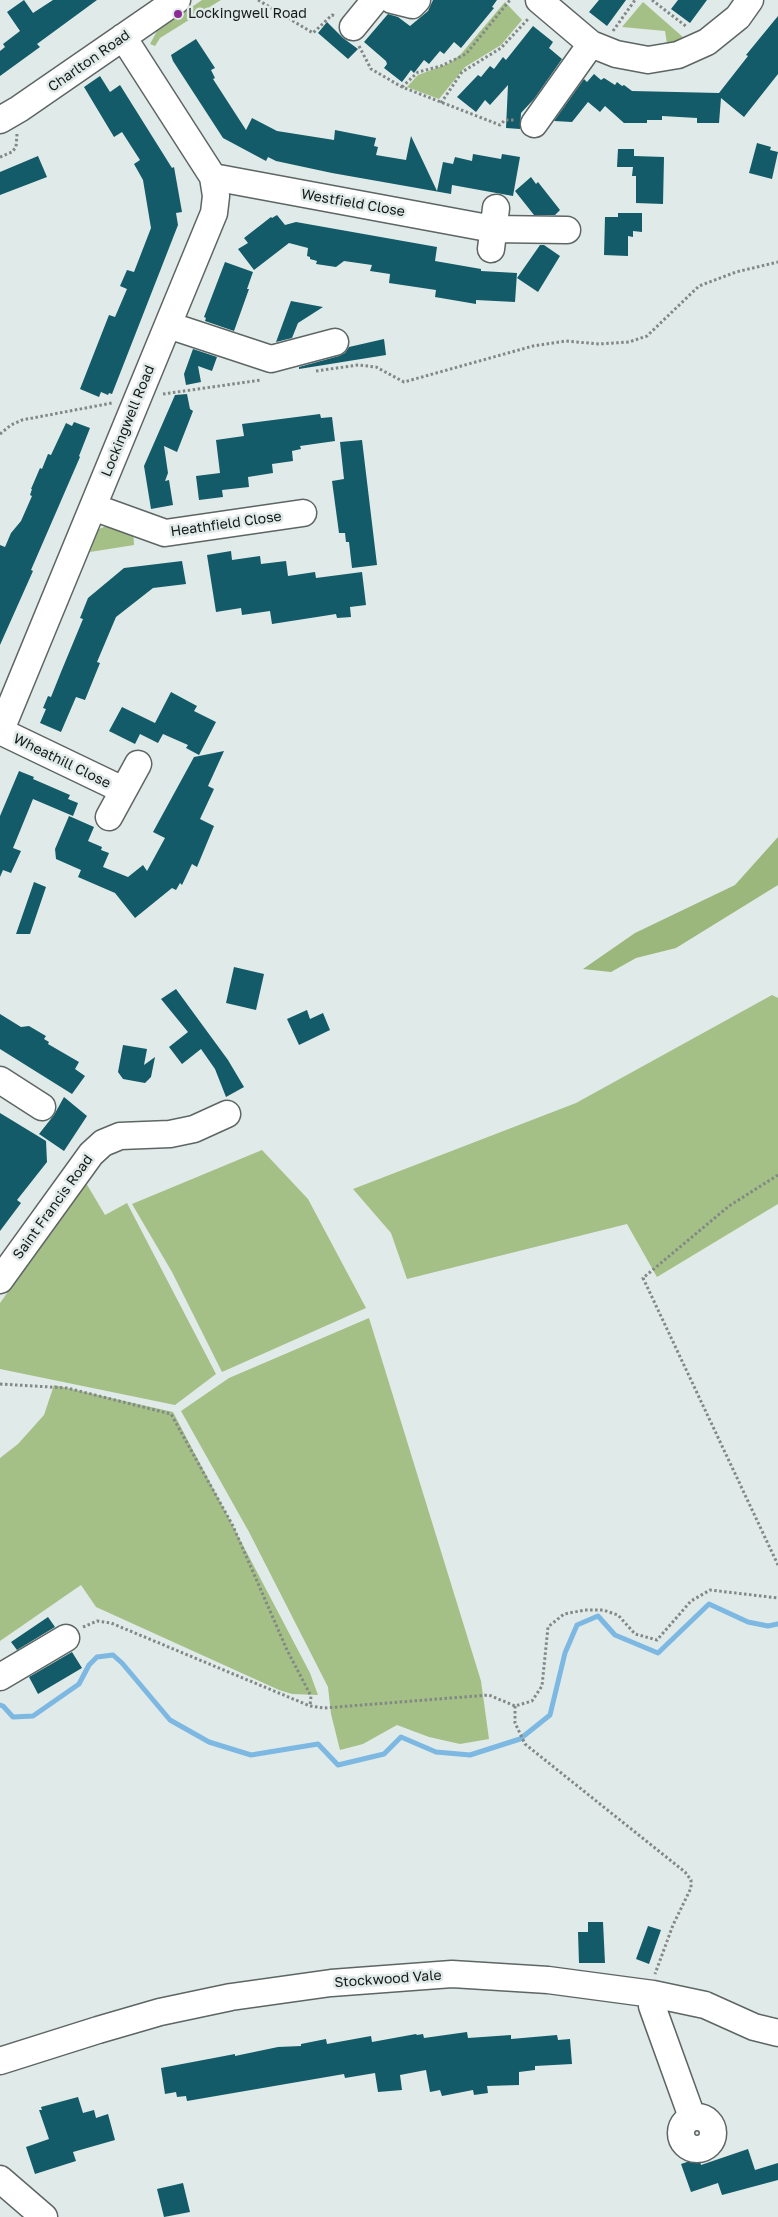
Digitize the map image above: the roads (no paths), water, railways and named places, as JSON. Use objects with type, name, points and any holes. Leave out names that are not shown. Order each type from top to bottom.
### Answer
[{"type":"street","name":"Charlton Road","points":[[0,120],[20,109],[177,0]]},
{"type":"street","points":[[352,27],[374,0]]},
{"type":"street","points":[[392,0],[412,5],[417,0]]},
{"type":"street","points":[[541,1],[597,46],[616,54],[648,60],[678,55],[707,42],[738,17],[750,0]]},
{"type":"street","name":"Lockingwell Road","points":[[0,732],[214,213],[216,196],[213,177],[124,37]]},
{"type":"street","points":[[534,124],[597,46]]},
{"type":"street","name":"Westfield Close","points":[[213,177],[496,229],[567,230]]},
{"type":"street","points":[[168,325],[272,359],[336,342]]},
{"type":"street","name":"Heathfield Close","points":[[93,507],[165,533],[303,513]]},
{"type":"street","name":"Wheathill Close","points":[[0,732],[123,790]]},
{"type":"street","name":"Wheathill Close","points":[[109,817],[138,764]]},
{"type":"street","points":[[0,1080],[42,1107]]},
{"type":"street","name":"Saint Francis Road","points":[[0,1280],[91,1154],[103,1143],[120,1136],[170,1134],[194,1130],[227,1114]]},
{"type":"street","points":[[0,1677],[66,1638]]},
{"type":"street","name":"Stockwood Vale","points":[[0,2062],[160,2012],[231,1996],[331,1983],[452,1974],[548,1980],[653,1994],[705,2005],[754,2027],[778,2033]]},
{"type":"street","points":[[653,1994],[652,2006],[692,2117]]},
{"type":"street","points":[[0,2179],[44,2217]]},
{"type":"waterway","points":[[0,1705],[13,1717],[33,1716],[79,1684],[89,1665],[97,1657],[113,1655],[170,1720],[209,1742],[251,1755],[318,1744],[338,1765],[384,1754],[401,1737],[436,1752],[470,1755],[520,1739],[550,1715],[565,1653],[577,1625],[598,1616],[615,1635],[658,1653],[709,1604],[748,1622],[768,1626],[778,1624]]},
{"type":"place","name":"Lockingwell Road","points":[[178,14]]}]
